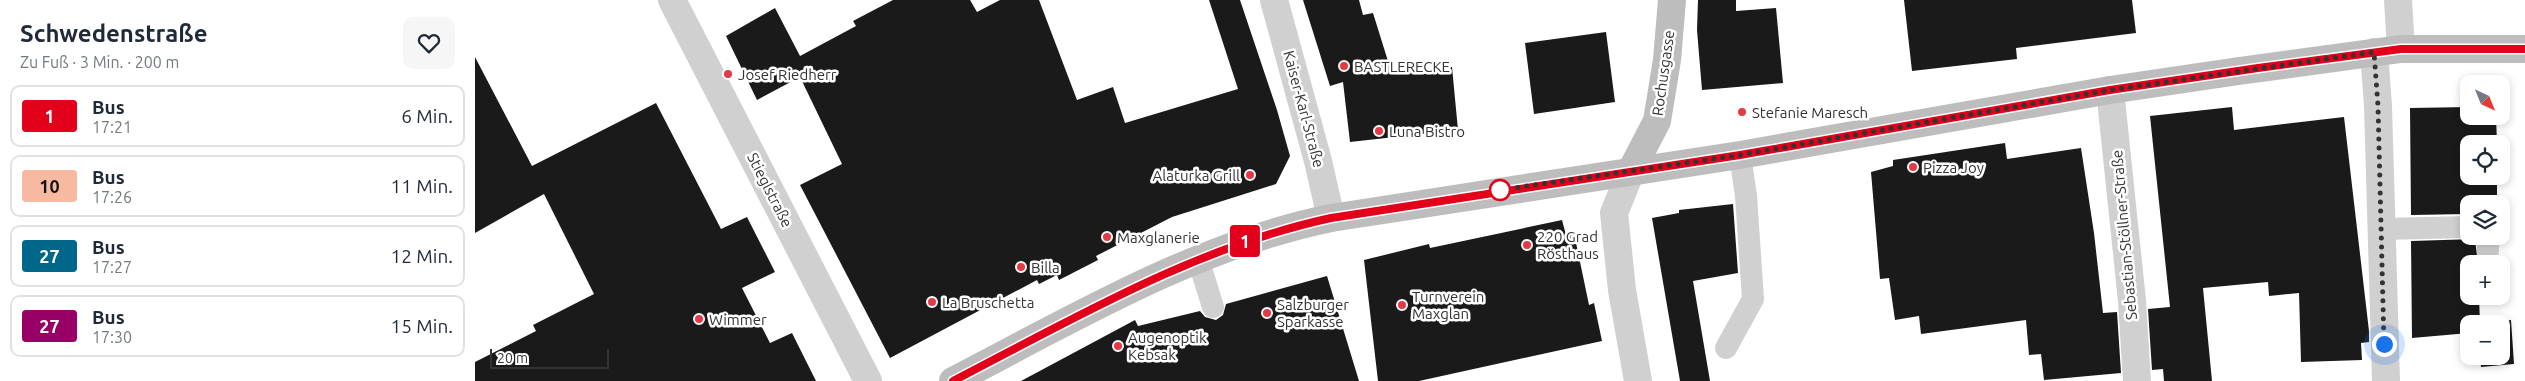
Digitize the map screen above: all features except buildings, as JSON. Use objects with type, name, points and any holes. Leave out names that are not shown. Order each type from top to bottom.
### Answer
[{"type":"street","name":"Stieglstraße","points":[[672,0],[868,381]]},
{"type":"street","name":"Kaiser-Karl-Straße","points":[[1274,0],[1318,161],[1331,218]]},
{"type":"street","name":"Rochusgasse","points":[[1631,170],[1657,121],[1667,60],[1672,0]]},
{"type":"street","points":[[2398,0],[2401,49]]},
{"type":"street","points":[[953,381],[1157,276],[1198,259],[1294,226],[1331,218],[1631,170],[1740,155],[2110,90],[2374,52],[2401,49],[2525,49]]},
{"type":"street","points":[[2374,52],[2378,106],[2386,381]]},
{"type":"street","name":"Sebastian-Stöllner-Straße","points":[[2110,90],[2132,301],[2137,381]]},
{"type":"street","points":[[1631,170],[1614,213],[1622,290],[1638,381]]},
{"type":"lane","points":[[1726,348],[1753,299],[1746,196],[1740,155]]},
{"type":"lane","points":[[2382,229],[2460,227]]},
{"type":"lane","points":[[1198,259],[1213,307]]},
{"type":"bus line","name":"1","points":[[953,381],[1157,276],[1244,242],[1294,226],[1331,218],[1631,170],[1740,155],[2110,90],[2258,68],[2401,49],[2525,49]]},
{"type":"place","name":"BASTLERECKE","points":[[1344,66]]},
{"type":"place","name":"Josef Riedherr","points":[[728,74]]},
{"type":"place","name":"Stefanie Maresch","points":[[1742,112]]},
{"type":"place","name":"Luna Bistro","points":[[1379,131]]},
{"type":"place","name":"Pizza Joy","points":[[1913,167]]},
{"type":"place","name":"Alaturka Grill","points":[[1250,175]]},
{"type":"place","name":"Maxglanerie","points":[[1107,237]]},
{"type":"place","name":"220 Grad Rösthaus","points":[[1527,245]]},
{"type":"place","name":"Billa","points":[[1021,267]]},
{"type":"place","name":"La Bruschetta","points":[[932,302]]},
{"type":"place","name":"Turnverein Maxglan","points":[[1402,305]]},
{"type":"place","name":"Salzburger Sparkasse","points":[[1267,313]]},
{"type":"place","name":"Wimmer","points":[[699,319]]},
{"type":"place","name":"Augenoptik Kebsak","points":[[1118,346]]},
{"type":"route","points":[[1500,190],[1740,155],[2110,90],[2374,52],[2378,106],[2384,344]]}]
